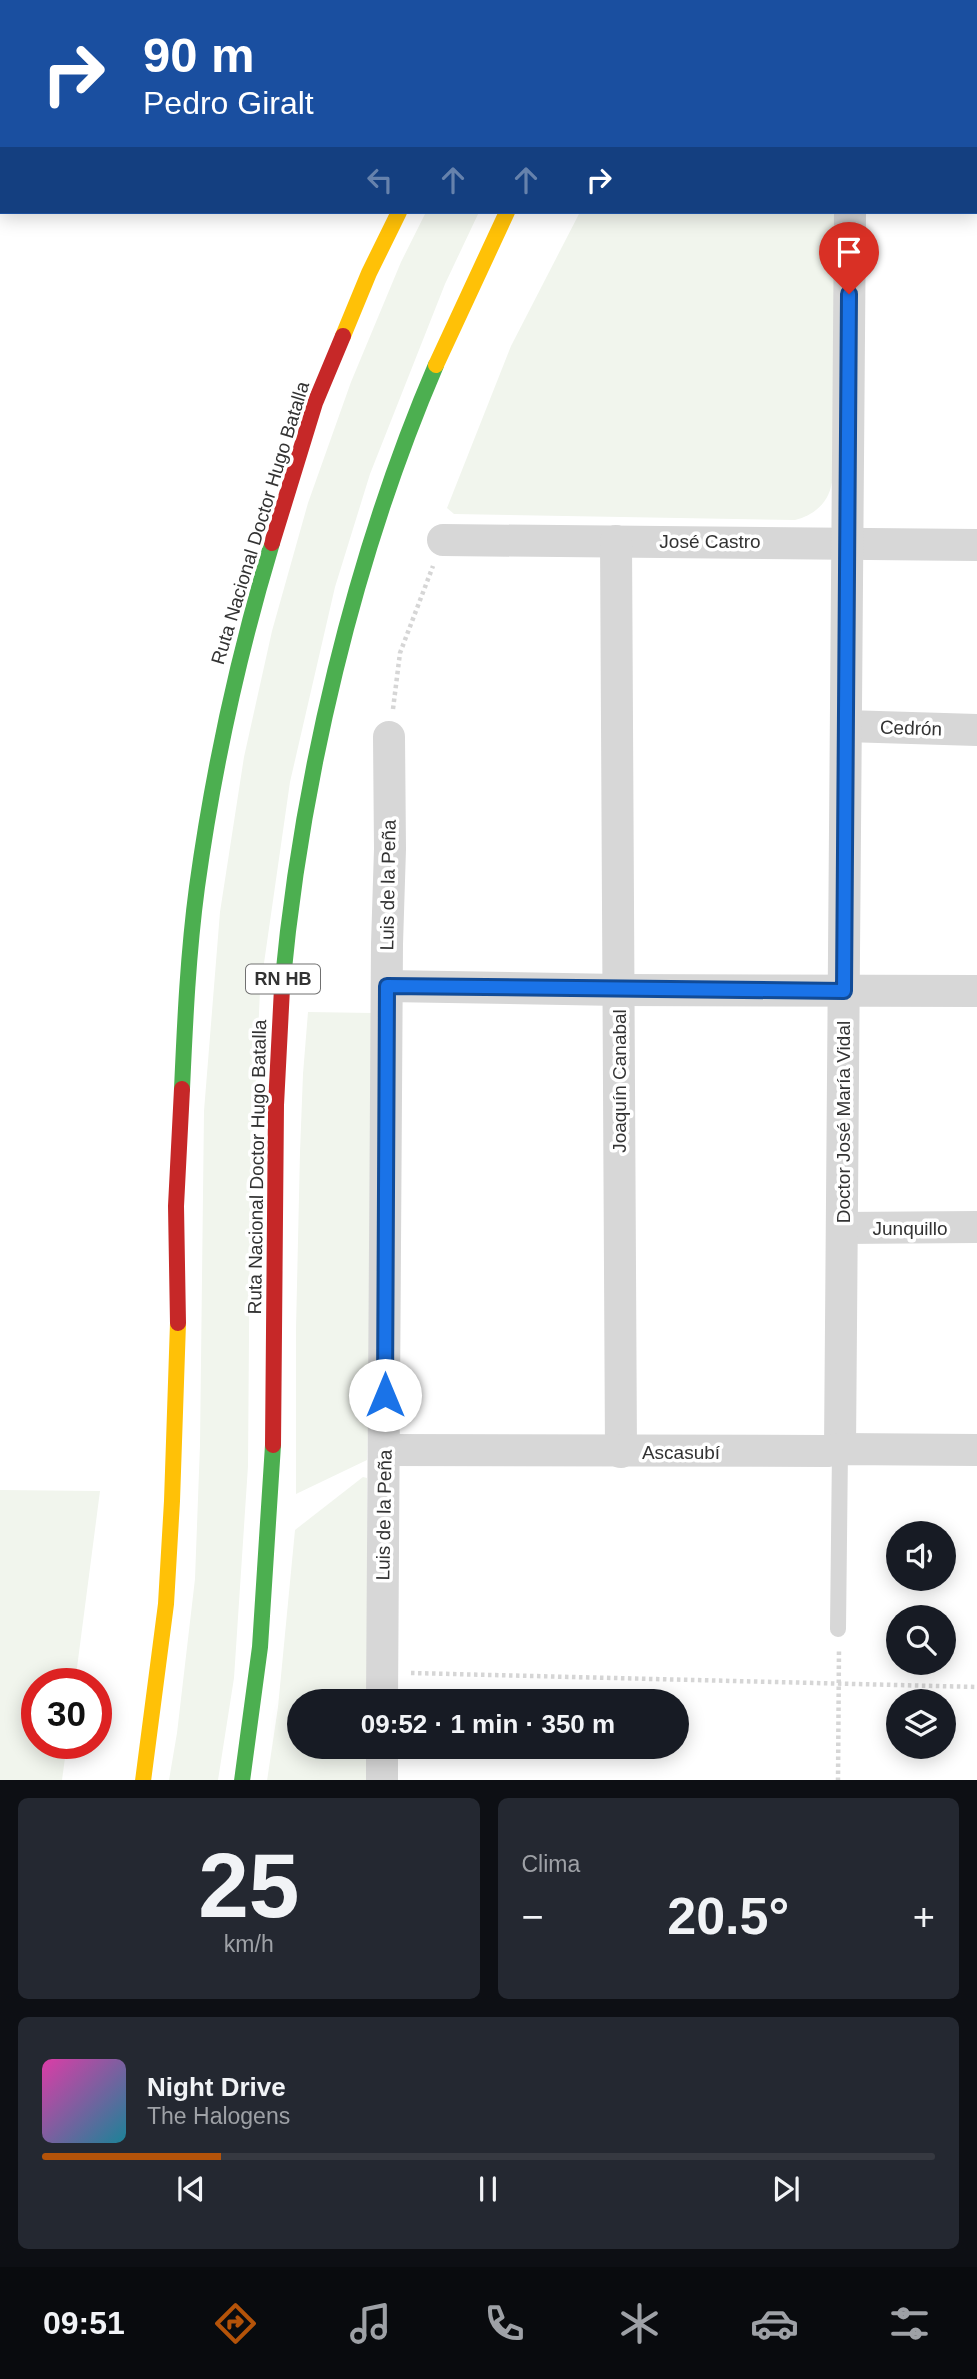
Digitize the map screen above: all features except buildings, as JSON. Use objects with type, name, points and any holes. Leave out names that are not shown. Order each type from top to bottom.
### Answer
[{"type":"highway","name":"Ruta Nacional Doctor Hugo Batalla","points":[[144,1780],[166,1604],[178,1337],[177,1206],[186,1011],[197,890],[210,803],[248,624],[315,403],[369,273],[398,214]]},
{"type":"highway","name":"Ruta Nacional Doctor Hugo Batalla","points":[[242,1780],[258,1667],[272,1453],[275,1135],[279,1022],[287,928],[307,809],[323,723],[343,639],[401,449],[456,318],[506,214]]},
{"type":"street","name":"Doctor José María Vidal","points":[[841,1449],[850,214]]},
{"type":"street","name":"José Castro","points":[[443,540],[977,545]]},
{"type":"street","name":"Joaquín Canabal","points":[[616,541],[621,1452]]},
{"type":"street","name":"Cedrón","points":[[846,726],[977,730]]},
{"type":"street","name":"Luis de la Peña","points":[[382,1687],[389,737]]},
{"type":"street","points":[[387,986],[977,991]]},
{"type":"street","name":"Junquillo","points":[[842,1228],[977,1227]]},
{"type":"street","name":"Ascasubí","points":[[385,1450],[977,1450]]},
{"type":"street","points":[[382,1759],[382,1780]]},
{"type":"lane","name":"Doctor José María Vidal","points":[[838,1629],[841,1449]]},
{"type":"path","points":[[389,737],[400,653],[443,540]]},
{"type":"path","points":[[838,1629],[838,1780]]},
{"type":"path","points":[[382,1687],[977,1687]]},
{"type":"shaded area","points":[[425,214],[478,214],[445,284],[370,474],[335,587],[290,782],[260,991],[250,1207],[248,1466],[234,1678],[218,1780],[169,1780],[195,1579],[200,1445],[204,1111],[220,912],[244,757],[272,631],[308,503],[351,382],[401,262]]},
{"type":"shaded area","points":[[579,214],[837,214],[832,482],[828,496],[820,507],[809,515],[795,520],[454,514],[447,508],[511,346]]},
{"type":"shaded area","points":[[308,1012],[373,1013],[371,1337],[367,1460],[296,1494],[300,1152]]},
{"type":"shaded area","points":[[363,1477],[367,1478],[368,1689],[287,1689],[287,1759],[368,1759],[368,1780],[267,1780],[278,1707],[295,1530]]},
{"type":"shaded area","points":[[0,1490],[100,1491],[77,1668],[21,1668],[21,1759],[65,1759],[62,1780],[0,1780]]},
{"type":"traffic: fast","points":[[282,988],[303,830],[335,670],[380,514],[436,365]]},
{"type":"traffic: fast","points":[[182,1089],[191,937],[203,844],[238,671],[272,543]]},
{"type":"traffic: fast","points":[[242,1780],[260,1647],[273,1445]]},
{"type":"traffic: slow","points":[[343,336],[369,273],[398,214]]},
{"type":"traffic: slow","points":[[436,365],[506,214]]},
{"type":"traffic: slow","points":[[143,1780],[166,1604],[178,1323]]},
{"type":"traffic: jam","points":[[272,543],[315,403],[343,336]]},
{"type":"traffic: jam","points":[[273,1445],[276,1105],[282,988]]},
{"type":"traffic: jam","points":[[178,1323],[176,1206],[182,1089]]},
{"type":"route","points":[[385,1395],[387,986],[844,991],[849,294]]}]
